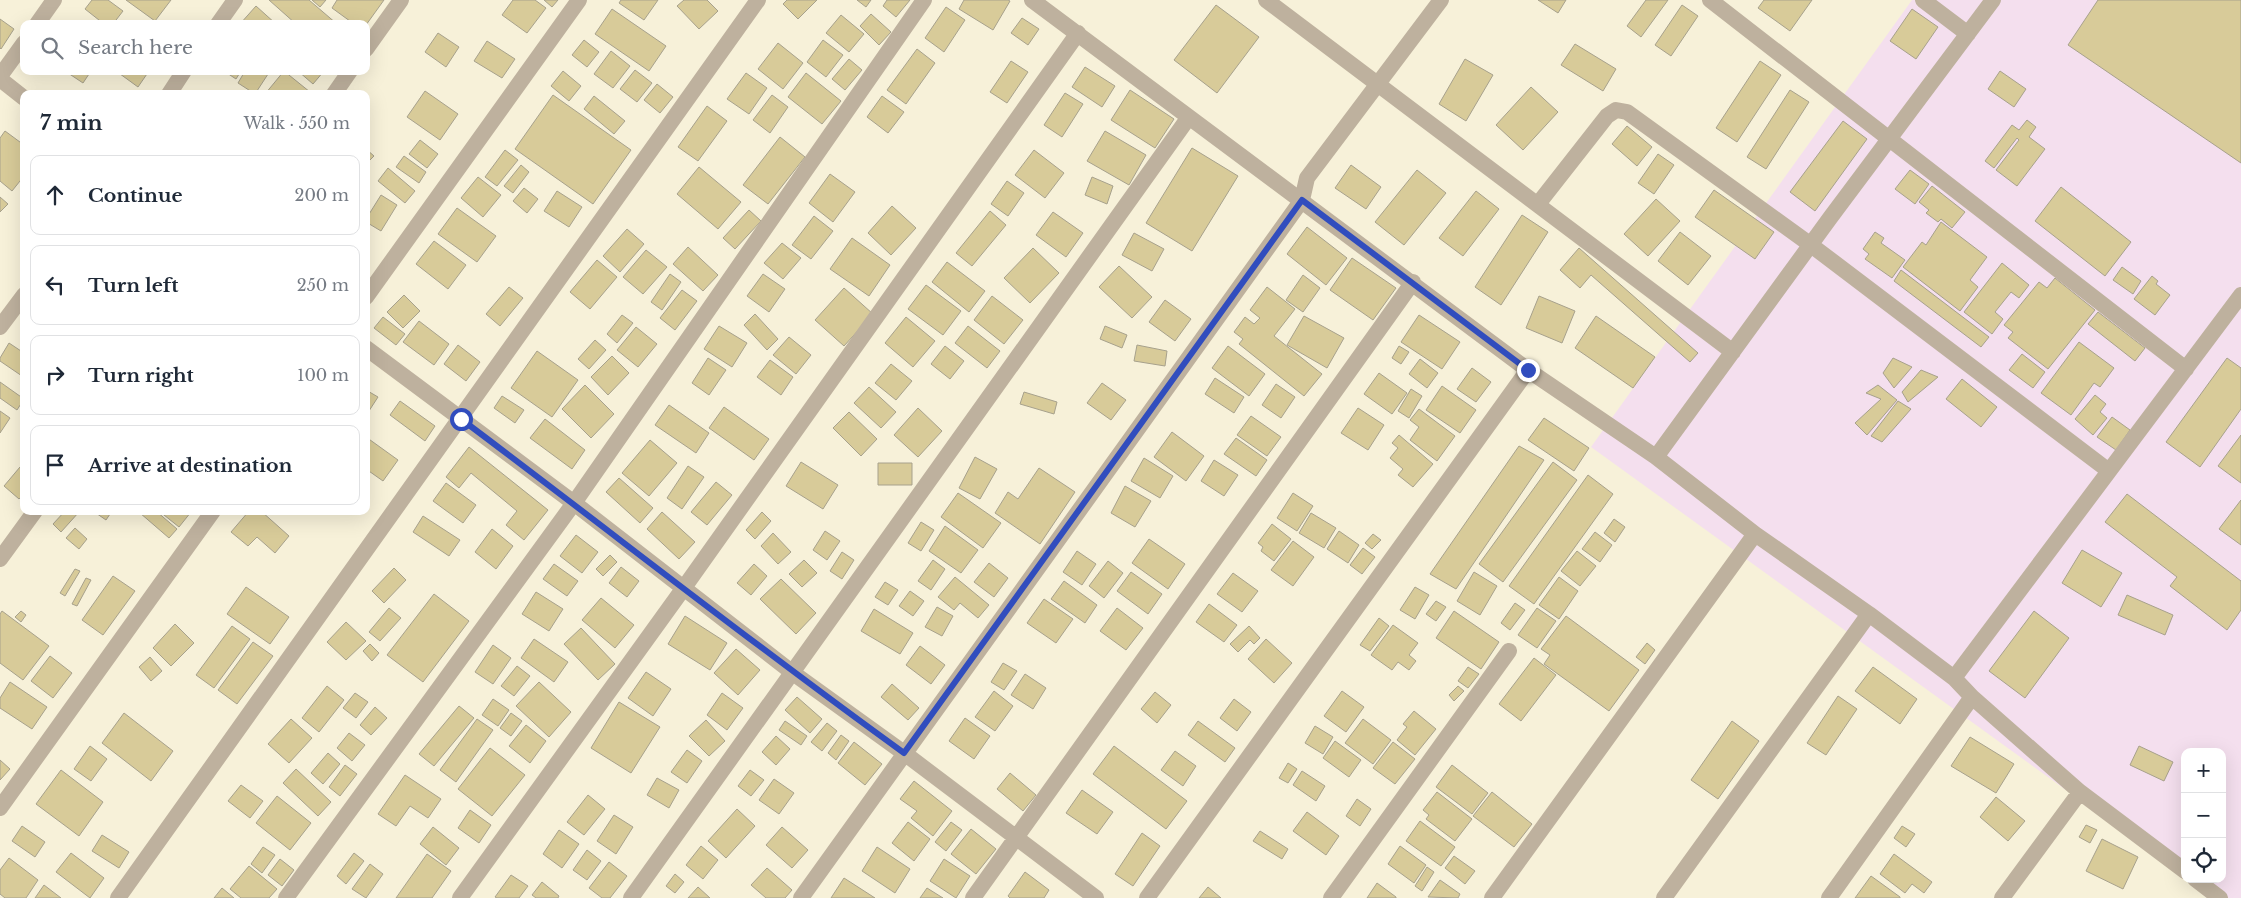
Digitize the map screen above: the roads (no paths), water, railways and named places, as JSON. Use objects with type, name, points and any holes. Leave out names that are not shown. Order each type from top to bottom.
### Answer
[{"type":"street","points":[[40,20],[54,0]]},
{"type":"street","points":[[221,20],[234,0]]},
{"type":"street","points":[[370,43],[401,0]]},
{"type":"street","points":[[370,291],[579,0]]},
{"type":"street","points":[[118,898],[758,0]]},
{"type":"street","points":[[286,898],[574,503],[924,0]]},
{"type":"street","points":[[1032,0],[1528,370],[1656,457],[1755,534],[1869,614],[1954,678],[1972,697],[2080,792],[2181,868]]},
{"type":"street","points":[[1266,0],[1733,352]]},
{"type":"street","points":[[800,898],[1302,200],[1307,178],[1441,0]]},
{"type":"street","points":[[1710,0],[2186,369]]},
{"type":"street","points":[[1923,0],[1968,34]]},
{"type":"street","points":[[1656,457],[1993,0]]},
{"type":"street","points":[[460,898],[683,589],[1078,33]]},
{"type":"street","points":[[20,49],[0,77],[20,94]]},
{"type":"street","points":[[172,90],[181,75]]},
{"type":"street","points":[[337,90],[347,75]]},
{"type":"street","points":[[1538,204],[1608,116],[1616,110],[1627,112],[1811,245],[2109,471]]},
{"type":"street","points":[[631,898],[793,674],[1189,117]]},
{"type":"street","points":[[973,898],[1412,282]]},
{"type":"street","points":[[1954,678],[2241,295]]},
{"type":"street","points":[[0,327],[20,300]]},
{"type":"street","points":[[370,351],[574,503],[793,674],[904,753],[1096,898]]},
{"type":"street","points":[[1148,898],[1528,370]]},
{"type":"street","points":[[0,559],[31,515]]},
{"type":"street","points":[[0,808],[210,515]]},
{"type":"street","points":[[1492,898],[1755,534]]},
{"type":"street","points":[[1664,898],[1869,614]]},
{"type":"street","points":[[1331,898],[1509,651]]},
{"type":"street","points":[[1829,898],[1972,697]]},
{"type":"street","points":[[2002,898],[2080,792]]},
{"type":"street","points":[[2200,883],[2220,898]]}]
